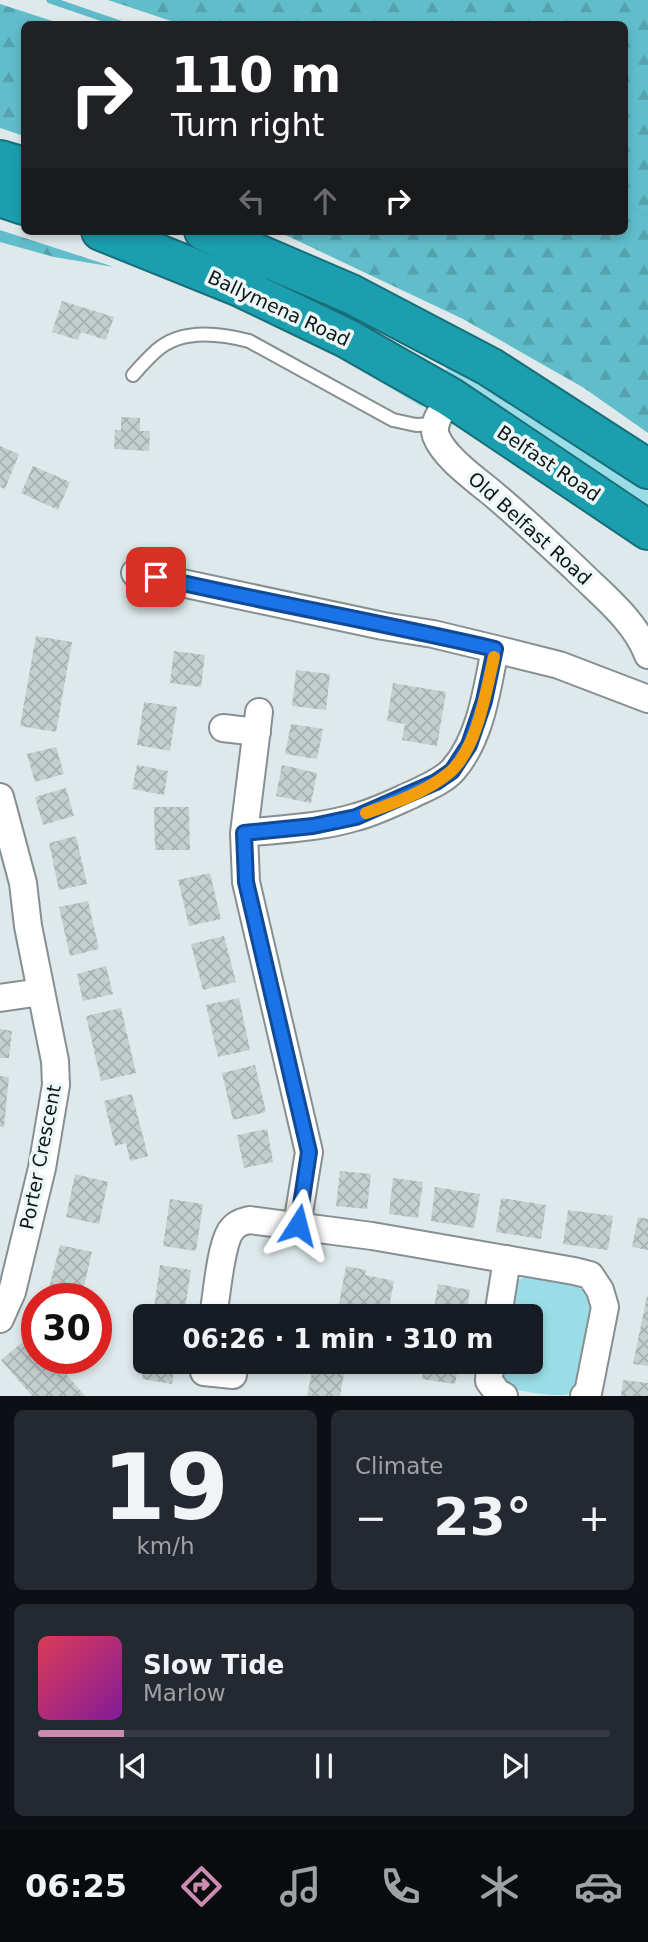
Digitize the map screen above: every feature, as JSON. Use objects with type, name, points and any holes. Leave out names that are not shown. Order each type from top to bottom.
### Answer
[{"type":"highway","points":[[0,160],[21,166]]},
{"type":"highway","points":[[0,197],[21,204]]},
{"type":"highway","name":"Ballymena Road","points":[[111,235],[240,287],[346,338],[442,410]]},
{"type":"highway","name":"Ballymena Road","points":[[213,235],[351,294],[490,367],[648,469]]},
{"type":"highway","name":"Belfast Road","points":[[442,410],[648,530]]},
{"type":"street","name":"Old Belfast Road","points":[[442,410],[436,435],[445,449],[520,516],[617,609],[642,637],[648,657],[641,696]]},
{"type":"street","points":[[135,573],[495,649],[558,665],[641,696]]},
{"type":"street","points":[[244,833],[313,826],[356,817],[436,782],[452,771],[469,745],[484,701],[495,649]]},
{"type":"street","points":[[223,728],[258,722],[244,833],[246,882],[309,1152],[298,1225]]},
{"type":"street","name":"Porter Crescent","points":[[0,797],[23,883],[28,926],[55,1061],[56,1085],[36,1193],[12,1292],[0,1319]]},
{"type":"street","points":[[0,998],[41,992]]},
{"type":"street","points":[[215,1304],[225,1246],[231,1230],[239,1223],[249,1220],[298,1225],[507,1259],[590,1276],[600,1290],[605,1307],[588,1393],[584,1396]]},
{"type":"street","points":[[500,1304],[507,1259]]},
{"type":"street","points":[[218,1374],[233,1375]]},
{"type":"street","points":[[489,1374],[489,1381],[497,1392],[504,1396]]},
{"type":"lane","points":[[133,375],[158,349],[178,338],[202,334],[228,335],[250,341],[393,419],[416,425],[442,410]]},
{"type":"shaded area","points":[[304,337],[423,402],[422,407]]},
{"type":"shaded area","points":[[449,362],[648,487],[648,511],[444,376]]},
{"type":"shaded area","points":[[534,1275],[575,1283],[587,1293],[592,1307],[577,1384],[566,1395],[505,1387],[501,1374],[543,1374],[543,1304],[508,1304],[515,1283],[526,1276]]},
{"type":"green space","points":[[108,0],[648,0],[648,433],[584,388],[463,319],[285,235],[628,235],[628,21],[171,21]]},
{"type":"green space","points":[[0,4],[53,21],[21,21],[21,135],[0,128]]},
{"type":"green space","points":[[0,230],[114,267],[54,257],[0,242]]},
{"type":"building","points":[[62,301],[114,317],[106,340],[81,332],[78,340],[52,332]]},
{"type":"building","points":[[121,417],[140,418],[140,431],[150,431],[149,451],[114,449],[115,430],[121,430]]},
{"type":"building","points":[[0,446],[19,454],[5,489],[0,487]]},
{"type":"building","points":[[33,466],[70,482],[58,510],[21,493]]},
{"type":"building","points":[[36,636],[72,642],[56,732],[20,726]]},
{"type":"building","points":[[174,651],[205,655],[201,687],[170,683]]},
{"type":"building","points":[[296,670],[330,674],[326,710],[292,706]]},
{"type":"building","points":[[393,683],[446,692],[437,746],[402,740],[405,724],[387,721]]},
{"type":"building","points":[[144,702],[177,707],[170,751],[137,745]]},
{"type":"building","points":[[291,724],[323,729],[317,759],[285,754]]},
{"type":"building","points":[[56,747],[64,774],[35,782],[27,754]]},
{"type":"building","points":[[137,765],[168,771],[164,795],[132,789]]},
{"type":"building","points":[[282,765],[317,773],[311,803],[276,796]]},
{"type":"building","points":[[66,788],[74,816],[43,825],[35,797]]},
{"type":"building","points":[[154,807],[189,807],[190,850],[155,850]]},
{"type":"building","points":[[76,836],[87,884],[59,890],[49,843]]},
{"type":"building","points":[[210,873],[221,919],[189,926],[178,880]]},
{"type":"building","points":[[88,901],[99,949],[70,956],[59,907]]},
{"type":"building","points":[[224,936],[236,982],[203,990],[191,944]]},
{"type":"building","points":[[106,966],[113,994],[83,1001],[77,974]]},
{"type":"building","points":[[239,998],[250,1050],[218,1057],[206,1005]]},
{"type":"building","points":[[121,1008],[136,1073],[101,1081],[86,1016]]},
{"type":"building","points":[[0,1029],[12,1031],[9,1058],[0,1058]]},
{"type":"building","points":[[255,1065],[266,1112],[233,1120],[222,1073]]},
{"type":"building","points":[[0,1076],[9,1077],[4,1127],[0,1127]]},
{"type":"building","points":[[132,1094],[148,1156],[130,1161],[126,1143],[115,1146],[104,1101]]},
{"type":"building","points":[[267,1129],[273,1162],[244,1168],[237,1135]]},
{"type":"building","points":[[340,1171],[371,1174],[367,1209],[336,1206]]},
{"type":"building","points":[[75,1174],[108,1182],[99,1224],[66,1217]]},
{"type":"building","points":[[393,1178],[423,1182],[418,1218],[389,1214]]},
{"type":"building","points":[[435,1187],[480,1194],[474,1228],[431,1221]]},
{"type":"building","points":[[501,1198],[546,1205],[541,1239],[496,1232]]},
{"type":"building","points":[[170,1199],[203,1204],[196,1251],[163,1246]]},
{"type":"building","points":[[568,1210],[613,1216],[608,1250],[563,1244]]},
{"type":"building","points":[[638,1217],[648,1219],[648,1250],[632,1247]]},
{"type":"building","points":[[60,1245],[92,1252],[85,1283],[50,1283]]},
{"type":"building","points":[[160,1265],[191,1270],[186,1304],[155,1304]]},
{"type":"building","points":[[346,1266],[366,1270],[365,1275],[394,1281],[390,1304],[339,1304]]},
{"type":"building","points":[[438,1284],[470,1290],[468,1304],[435,1304]]},
{"type":"building","points":[[648,1297],[648,1366],[633,1364]]},
{"type":"building","points":[[21,1343],[21,1374],[66,1374],[85,1396],[32,1396],[1,1360]]},
{"type":"building","points":[[143,1374],[173,1374],[172,1384],[142,1379]]},
{"type":"building","points":[[312,1374],[344,1374],[340,1396],[307,1396]]},
{"type":"building","points":[[423,1374],[457,1374],[455,1384],[422,1379]]},
{"type":"building","points":[[623,1380],[648,1383],[648,1396],[621,1396]]},
{"type":"waterway","points":[[50,0],[111,21]]},
{"type":"waterway","points":[[628,207],[648,215]]},
{"type":"slow traffic","points":[[366,813],[418,792],[452,771],[469,745],[478,722],[494,657]]},
{"type":"route","points":[[156,577],[495,649],[478,722],[469,745],[452,771],[418,792],[356,817],[313,826],[244,833],[246,882],[309,1152],[298,1225]]}]
